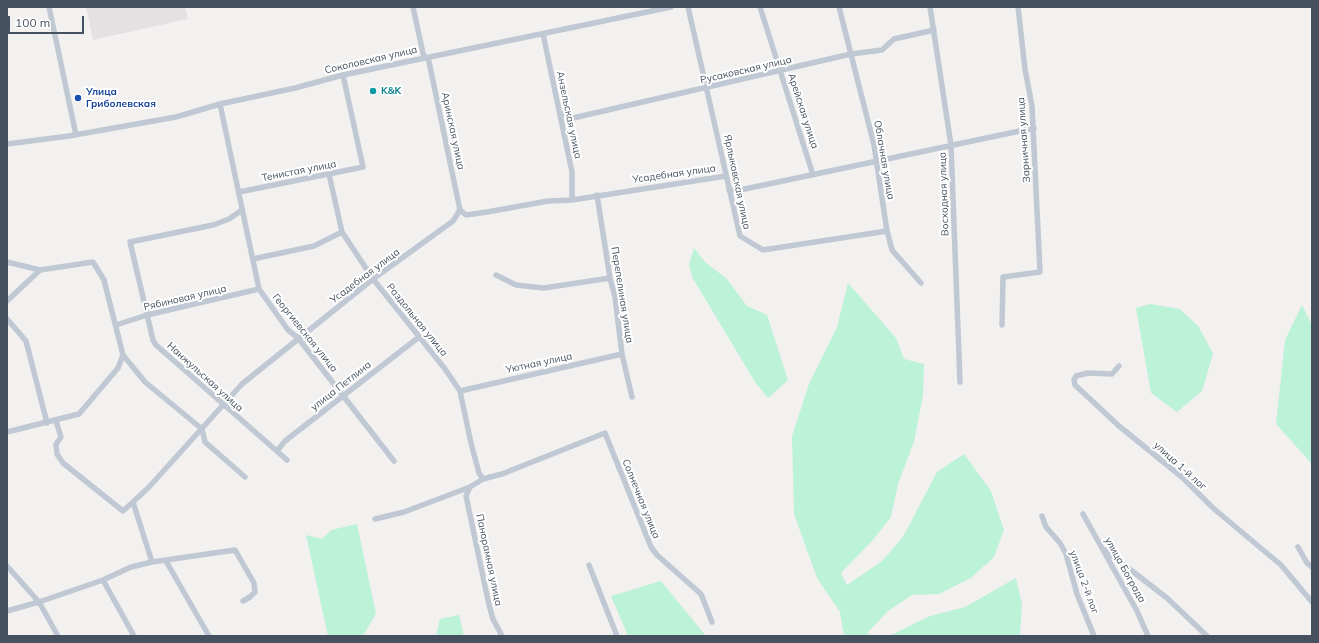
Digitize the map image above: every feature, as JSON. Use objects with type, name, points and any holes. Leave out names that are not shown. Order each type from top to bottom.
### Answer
[{"type":"street","points":[[49,7],[76,135]]},
{"type":"street","name":"Аринская улица","points":[[413,7],[426,57],[460,210]]},
{"type":"street","name":"Соколовская улица","points":[[7,144],[76,135],[176,117],[220,104],[296,88],[343,75],[671,7]]},
{"type":"street","name":"Ярлыковская улица","points":[[688,7],[740,236],[763,250],[887,231]]},
{"type":"street","name":"Арейская улица","points":[[760,7],[813,175]]},
{"type":"street","name":"Облачная улица","points":[[839,7],[874,144],[887,231],[892,250],[921,283]]},
{"type":"street","name":"Восходная улица","points":[[930,7],[951,145],[960,382]]},
{"type":"street","name":"Зарничная улица","points":[[1002,325],[1003,277],[1040,272],[1034,128],[1018,7]]},
{"type":"street","name":"Русаковская улица","points":[[560,113],[574,118],[707,89],[851,54],[882,50],[894,39],[934,30]]},
{"type":"street","name":"Анзельская улица","points":[[542,34],[572,172],[572,200]]},
{"type":"street","name":"Тенистая улица","points":[[239,192],[363,167],[343,75]]},
{"type":"street","name":"Георгиевская улица","points":[[220,104],[259,289],[288,330],[298,338],[394,461]]},
{"type":"street","points":[[729,190],[740,190],[1034,128]]},
{"type":"street","name":"Раздольная улица","points":[[329,174],[342,232],[373,280],[445,369],[460,391],[470,443],[479,473],[483,479]]},
{"type":"street","name":"Усадебная улица","points":[[133,502],[242,384],[298,338],[373,280],[453,221],[460,210],[466,215],[548,201],[572,200],[726,176]]},
{"type":"street","name":"Перепелиная улица","points":[[597,195],[610,278],[615,297],[622,354],[632,397]]},
{"type":"street","name":"Нанжульская улица","points":[[242,210],[229,219],[213,225],[130,242],[153,340],[156,345],[222,405],[287,460]]},
{"type":"street","points":[[253,259],[314,246],[342,232]]},
{"type":"street","points":[[7,262],[40,270],[93,262],[104,280],[124,355],[145,382],[202,429],[205,442],[245,477]]},
{"type":"street","points":[[7,301],[40,270]]},
{"type":"street","points":[[496,275],[516,285],[544,288],[610,278]]},
{"type":"street","name":"Рябиновая улица","points":[[116,325],[147,315],[259,289]]},
{"type":"street","points":[[7,319],[26,341],[47,423]]},
{"type":"street","name":"улица Петлина","points":[[278,451],[285,441],[419,337]]},
{"type":"street","name":"Уютная улица","points":[[460,391],[622,354]]},
{"type":"street","points":[[7,432],[56,421],[79,414],[118,368],[124,355]]},
{"type":"street","name":"улица 1-й лог","points":[[1119,366],[1112,374],[1088,373],[1076,376],[1074,380],[1075,385],[1119,426],[1183,478],[1222,516],[1282,565],[1312,602]]},
{"type":"street","points":[[56,421],[61,437],[56,444],[57,454],[63,463],[123,511],[133,502],[152,562]]},
{"type":"street","name":"Солнечная улица","points":[[483,479],[502,474],[605,433],[651,547],[657,555],[701,594],[712,622]]},
{"type":"street","points":[[375,519],[404,512],[470,487],[483,479]]},
{"type":"street","name":"Панорамная улица","points":[[470,487],[466,496],[489,605],[493,619],[502,636]]},
{"type":"street","name":"улица Бограда","points":[[1083,514],[1137,611],[1148,636]]},
{"type":"street","name":"улица 2-й лог","points":[[1042,516],[1046,527],[1060,543],[1066,554],[1077,594],[1094,636]]},
{"type":"street","points":[[1298,547],[1307,563],[1312,567]]},
{"type":"street","points":[[1101,548],[1167,598],[1207,636]]},
{"type":"street","points":[[7,611],[39,602],[103,580],[131,567],[152,562],[235,550],[254,583],[255,592],[243,601]]},
{"type":"street","points":[[166,561],[209,636]]},
{"type":"street","points":[[589,565],[617,636]]},
{"type":"street","points":[[7,566],[39,602],[58,636]]},
{"type":"street","points":[[103,580],[134,636]]},
{"type":"shaded area","points":[[86,7],[185,7],[188,19],[93,40]]},
{"type":"green space","points":[[694,248],[705,262],[727,279],[747,306],[767,315],[788,380],[768,398],[755,382],[692,277],[689,264]]},
{"type":"green space","points":[[848,283],[896,338],[904,359],[924,364],[923,395],[914,442],[898,484],[891,517],[872,541],[841,573],[847,585],[882,561],[903,537],[937,472],[964,454],[991,491],[1004,530],[994,557],[971,578],[939,594],[912,595],[888,611],[868,632],[869,636],[844,636],[840,612],[817,578],[794,514],[792,436],[809,384],[837,327]]},
{"type":"green space","points":[[1150,304],[1180,309],[1199,327],[1213,354],[1202,391],[1177,412],[1151,393],[1136,308]]},
{"type":"green space","points":[[1302,305],[1312,325],[1312,464],[1276,424],[1285,340]]},
{"type":"green space","points":[[357,524],[376,614],[363,636],[328,636],[306,535],[322,539],[331,530]]},
{"type":"green space","points":[[1016,578],[1022,604],[1020,636],[889,636],[930,616],[965,607]]},
{"type":"green space","points":[[661,581],[706,636],[628,636],[611,596]]},
{"type":"green space","points":[[459,615],[464,636],[436,636],[440,619]]},
{"type":"place","name":"K&K","points":[[373,91]]},
{"type":"place","name":"Улица Гриболевская","points":[[78,98]]}]
